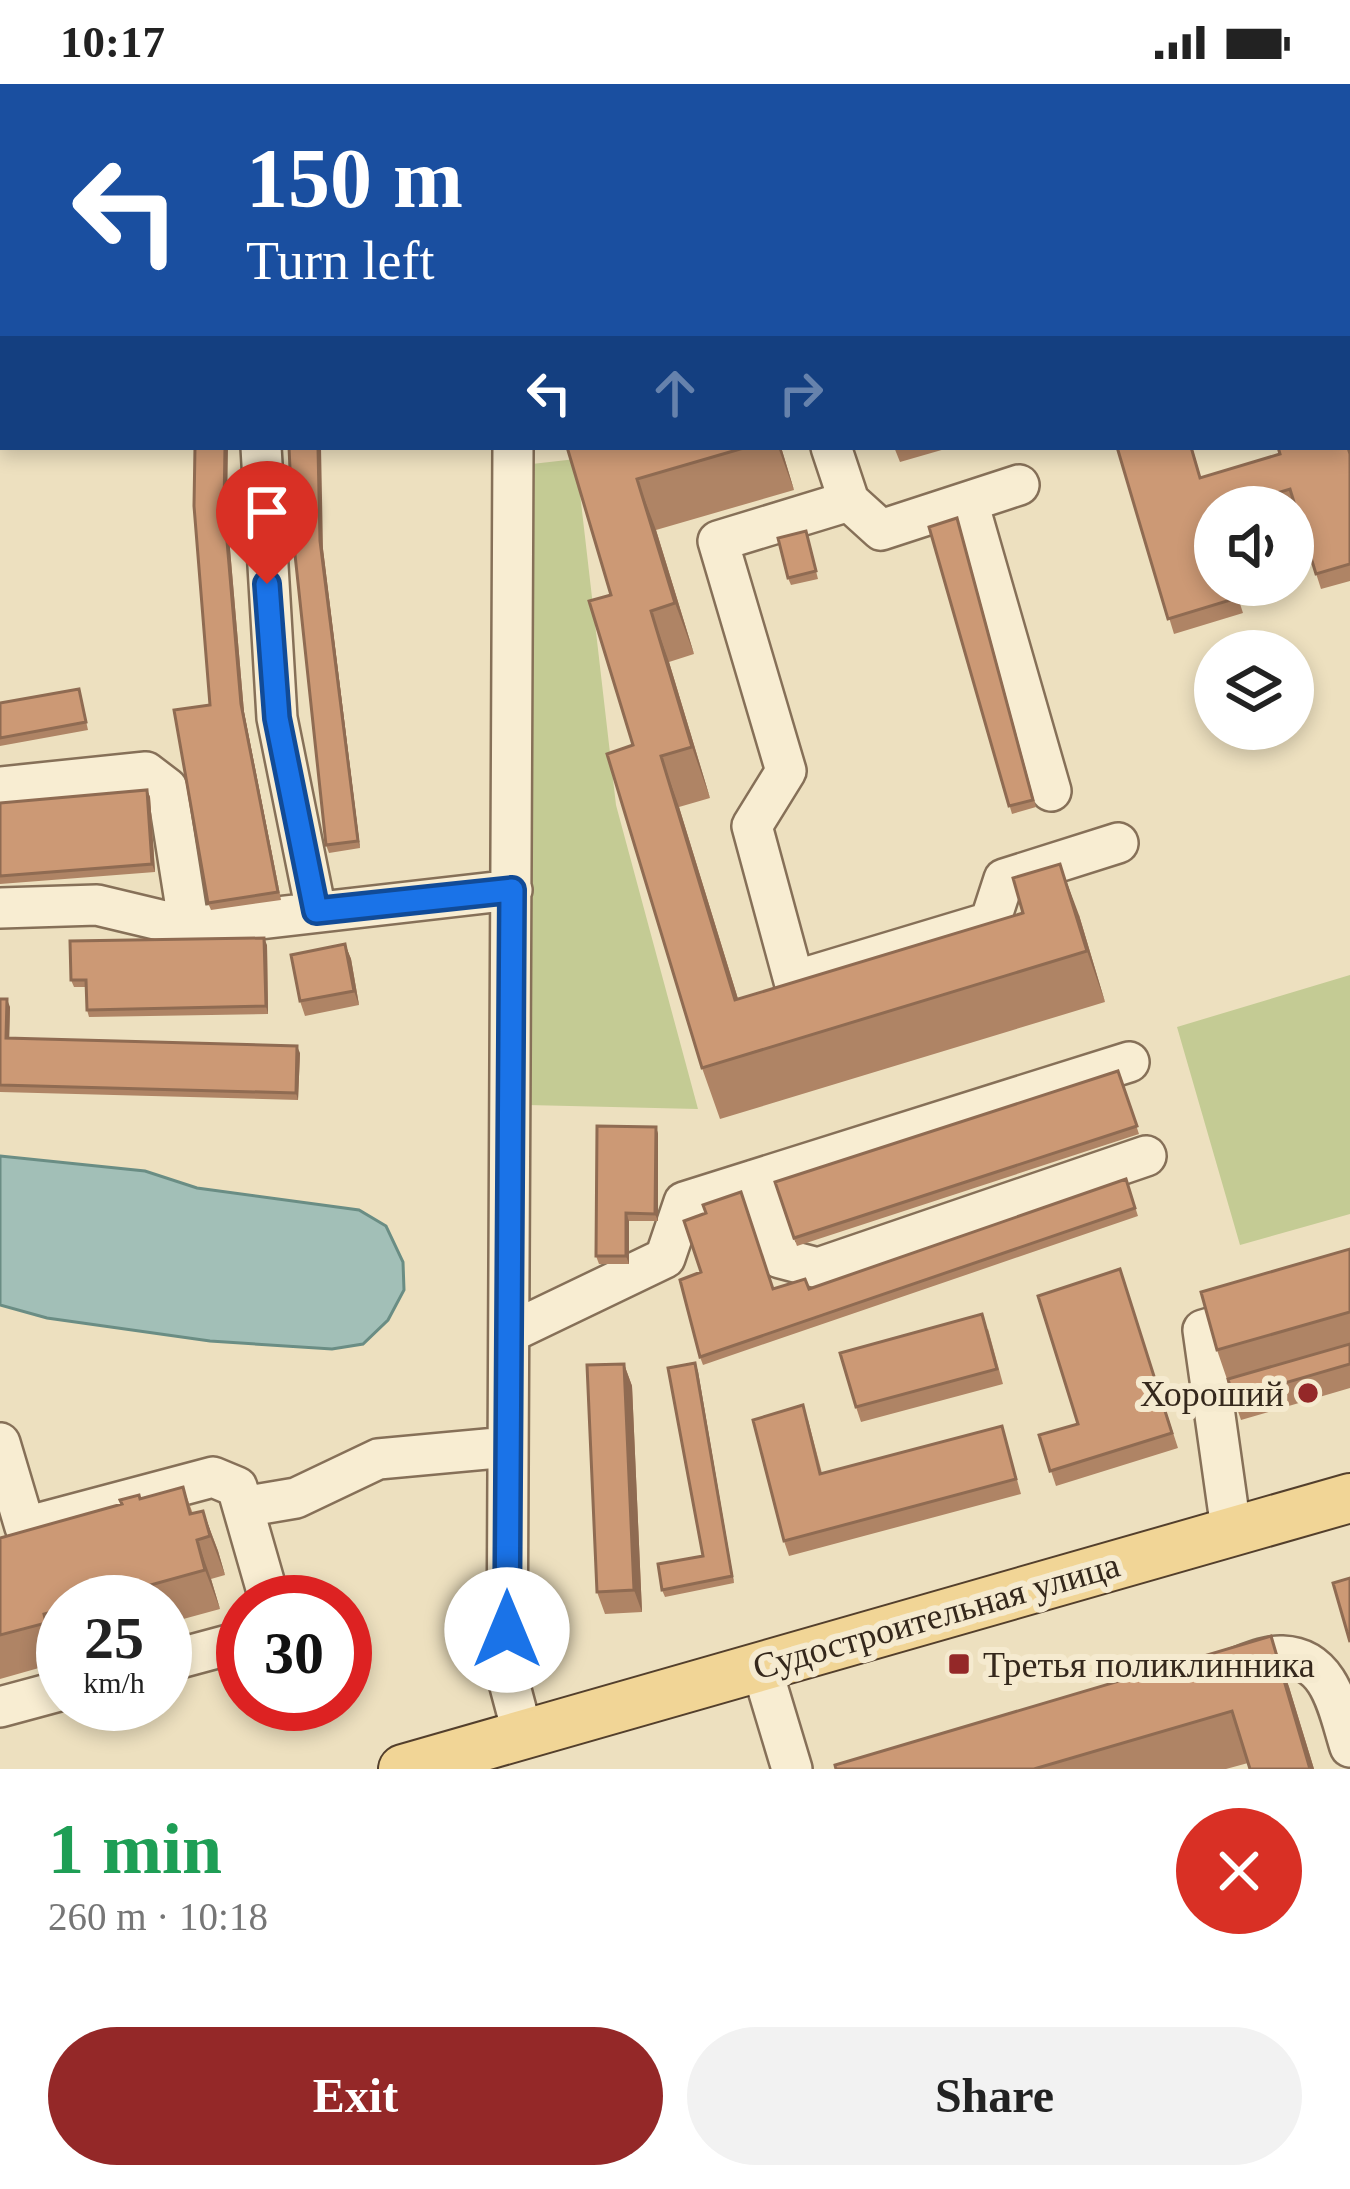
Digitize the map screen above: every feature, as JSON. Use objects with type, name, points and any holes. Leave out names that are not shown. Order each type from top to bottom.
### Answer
[{"type":"main road","name":"Судостроительная улица","points":[[403,1769],[1350,1498]]},
{"type":"street","points":[[261,450],[277,718],[316,911]]},
{"type":"street","points":[[521,450],[512,890],[507,1675],[523,1735]]},
{"type":"street","points":[[832,450],[849,501],[880,530],[1019,485]]},
{"type":"street","points":[[849,501],[718,541],[786,771],[752,826],[794,981],[990,922],[1004,879],[1118,843]]},
{"type":"street","points":[[968,502],[1052,791]]},
{"type":"street","points":[[0,787],[146,772],[167,788],[189,927]]},
{"type":"street","points":[[0,908],[98,905],[189,927],[512,890]]},
{"type":"street","points":[[509,1333],[665,1258],[684,1202],[1129,1062]]},
{"type":"street","points":[[754,1180],[780,1258],[818,1268],[1146,1156]]},
{"type":"street","points":[[1232,1529],[1203,1330],[1350,1287]]},
{"type":"street","points":[[0,1443],[26,1527],[213,1477],[237,1487],[262,1575]]},
{"type":"street","points":[[243,1507],[296,1498],[378,1459],[508,1447]]},
{"type":"street","points":[[1193,1682],[1280,1655],[1310,1663],[1331,1685],[1350,1747]]},
{"type":"street","points":[[761,1666],[792,1769]]},
{"type":"street","points":[[0,1707],[36,1697]]},
{"type":"green space","points":[[576,459],[616,805],[698,1109],[527,1105],[523,465]]},
{"type":"green space","points":[[1350,975],[1350,1214],[1240,1245],[1177,1027]]},
{"type":"water","points":[[0,1156],[145,1171],[197,1188],[359,1210],[386,1226],[403,1262],[404,1290],[388,1320],[363,1344],[332,1349],[210,1341],[47,1318],[0,1305]]},
{"type":"building","points":[[195,450],[225,450],[224,506],[241,704],[278,892],[208,903],[174,710],[210,705],[194,506]]},
{"type":"building","points":[[289,450],[318,450],[320,541],[358,841],[326,845],[293,536]]},
{"type":"building","points":[[568,450],[737,450],[637,479],[675,603],[651,611],[692,747],[661,756],[735,1000],[1023,913],[1013,878],[1060,864],[1087,951],[702,1068],[607,754],[633,745],[589,601],[611,595]]},
{"type":"building","points":[[1118,450],[1192,450],[1200,478],[1280,454],[1279,450],[1349,450],[1350,564],[1316,574],[1314,486],[1194,486],[1194,606],[1211,606],[1168,619]]},
{"type":"building","points":[[957,518],[1033,800],[1009,806],[929,527]]},
{"type":"building","points":[[806,531],[816,571],[788,578],[778,538]]},
{"type":"building","points":[[79,689],[86,722],[0,738],[0,703]]},
{"type":"building","points":[[147,790],[152,864],[0,876],[0,803]]},
{"type":"building","points":[[264,938],[266,1006],[87,1010],[86,980],[71,980],[70,941]]},
{"type":"building","points":[[345,944],[354,991],[300,1001],[291,955]]},
{"type":"building","points":[[0,999],[7,999],[6,1038],[297,1046],[296,1093],[0,1085]]},
{"type":"building","points":[[1118,1071],[1137,1126],[794,1238],[775,1182]]},
{"type":"building","points":[[597,1126],[656,1127],[655,1214],[626,1213],[626,1256],[596,1256]]},
{"type":"building","points":[[1126,1179],[1135,1208],[700,1357],[680,1280],[701,1272],[684,1221],[706,1213],[703,1205],[741,1192],[773,1289],[805,1279],[809,1289]]},
{"type":"building","points":[[1350,1249],[1350,1312],[1217,1350],[1201,1292]]},
{"type":"building","points":[[1120,1269],[1172,1433],[1050,1471],[1039,1435],[1078,1424],[1038,1296]]},
{"type":"building","points":[[982,1314],[997,1369],[856,1407],[840,1353]]},
{"type":"building","points":[[1350,1344],[1350,1364],[1233,1398],[1228,1379]]},
{"type":"building","points":[[695,1363],[732,1576],[662,1590],[658,1564],[703,1556],[668,1368]]},
{"type":"building","points":[[624,1364],[634,1590],[597,1592],[587,1365]]},
{"type":"building","points":[[803,1405],[820,1474],[1002,1426],[1016,1479],[784,1541],[753,1420]]},
{"type":"building","points":[[183,1487],[190,1514],[203,1511],[210,1536],[197,1540],[205,1570],[187,1575],[36,1575],[36,1626],[0,1635],[0,1538],[122,1504],[120,1500],[139,1495],[140,1499]]},
{"type":"building","points":[[1350,1578],[1350,1642],[1333,1583]]},
{"type":"building","points":[[1271,1636],[1310,1769],[1250,1769],[1232,1711],[1034,1769],[836,1769],[835,1765]]},
{"type":"place","name":"Хороший","points":[[1308,1393]]},
{"type":"place","name":"Третья поликлинника","points":[[959,1664]]},
{"type":"route","points":[[267,584],[277,718],[316,911],[512,890],[507,1630]]}]
